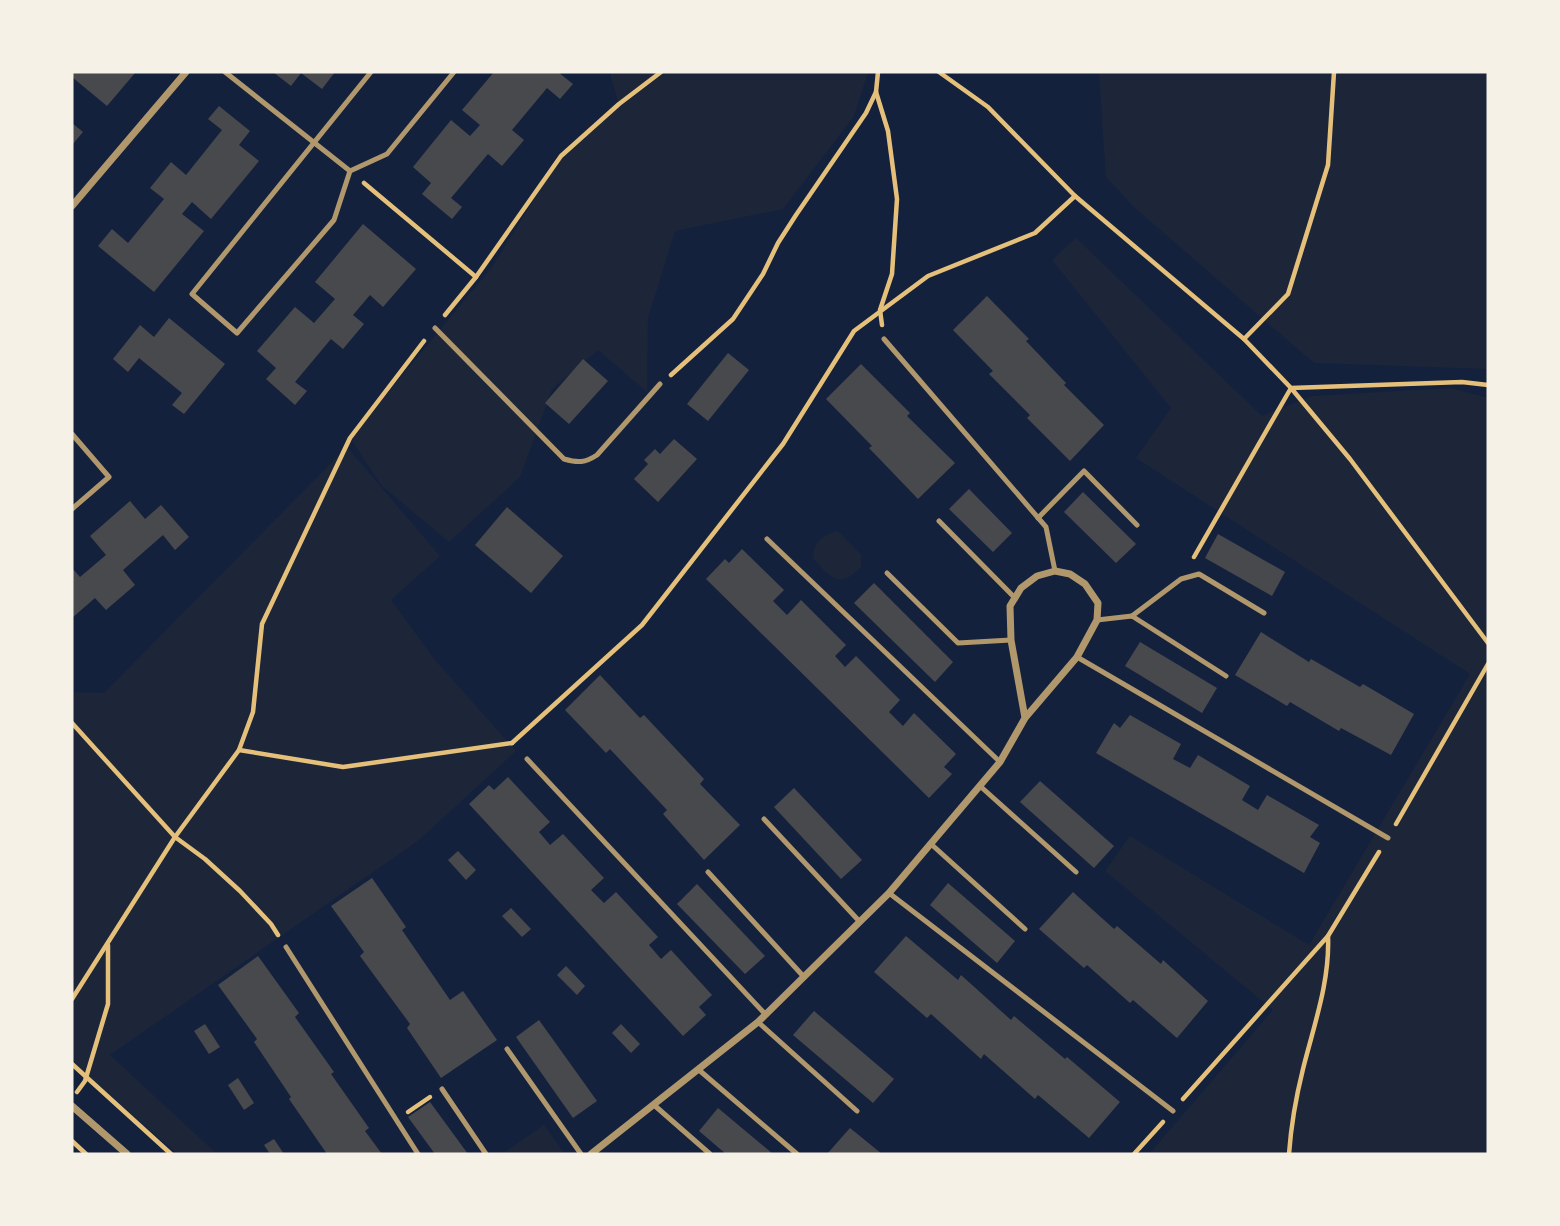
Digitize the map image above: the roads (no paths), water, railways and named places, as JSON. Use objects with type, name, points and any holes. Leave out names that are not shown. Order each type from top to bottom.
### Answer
[{"type":"street","points":[[72,206],[186,72]]},
{"type":"street","points":[[591,1154],[766,1015],[888,893],[1000,762],[1025,718],[1077,657],[1097,620],[1098,603],[1085,584],[1070,573],[1055,571],[1037,576],[1021,588],[1010,606],[1010,640],[1025,718]]},
{"type":"street","points":[[72,1106],[127,1154]]},
{"type":"lane","points":[[225,72],[350,171]]},
{"type":"lane","points":[[371,72],[191,294],[237,333],[334,220],[350,171],[387,154],[454,72]]},
{"type":"lane","points":[[435,328],[564,459],[576,463],[586,462],[597,455],[660,384]]},
{"type":"lane","points":[[884,339],[1046,527],[1055,571]]},
{"type":"lane","points":[[72,434],[109,477],[72,509]]},
{"type":"lane","points":[[1038,518],[1084,471],[1137,525]]},
{"type":"lane","points":[[939,522],[1015,598]]},
{"type":"lane","points":[[767,539],[1000,762]]},
{"type":"lane","points":[[887,573],[958,643],[1010,640]]},
{"type":"lane","points":[[1097,620],[1132,616],[1181,579],[1199,574],[1264,613]]},
{"type":"lane","points":[[1132,616],[1226,676]]},
{"type":"lane","points":[[1077,657],[1388,838]]},
{"type":"lane","points":[[527,759],[766,1015]]},
{"type":"lane","points":[[980,786],[1076,872]]},
{"type":"lane","points":[[764,819],[860,922]]},
{"type":"lane","points":[[931,844],[1025,929]]},
{"type":"lane","points":[[708,872],[804,977]]},
{"type":"lane","points":[[888,893],[1173,1111]]},
{"type":"lane","points":[[286,947],[418,1154]]},
{"type":"lane","points":[[758,1022],[857,1111]]},
{"type":"lane","points":[[507,1049],[581,1154]]},
{"type":"lane","points":[[699,1070],[797,1154]]},
{"type":"lane","points":[[442,1089],[486,1154]]},
{"type":"lane","points":[[654,1105],[710,1154]]}]
